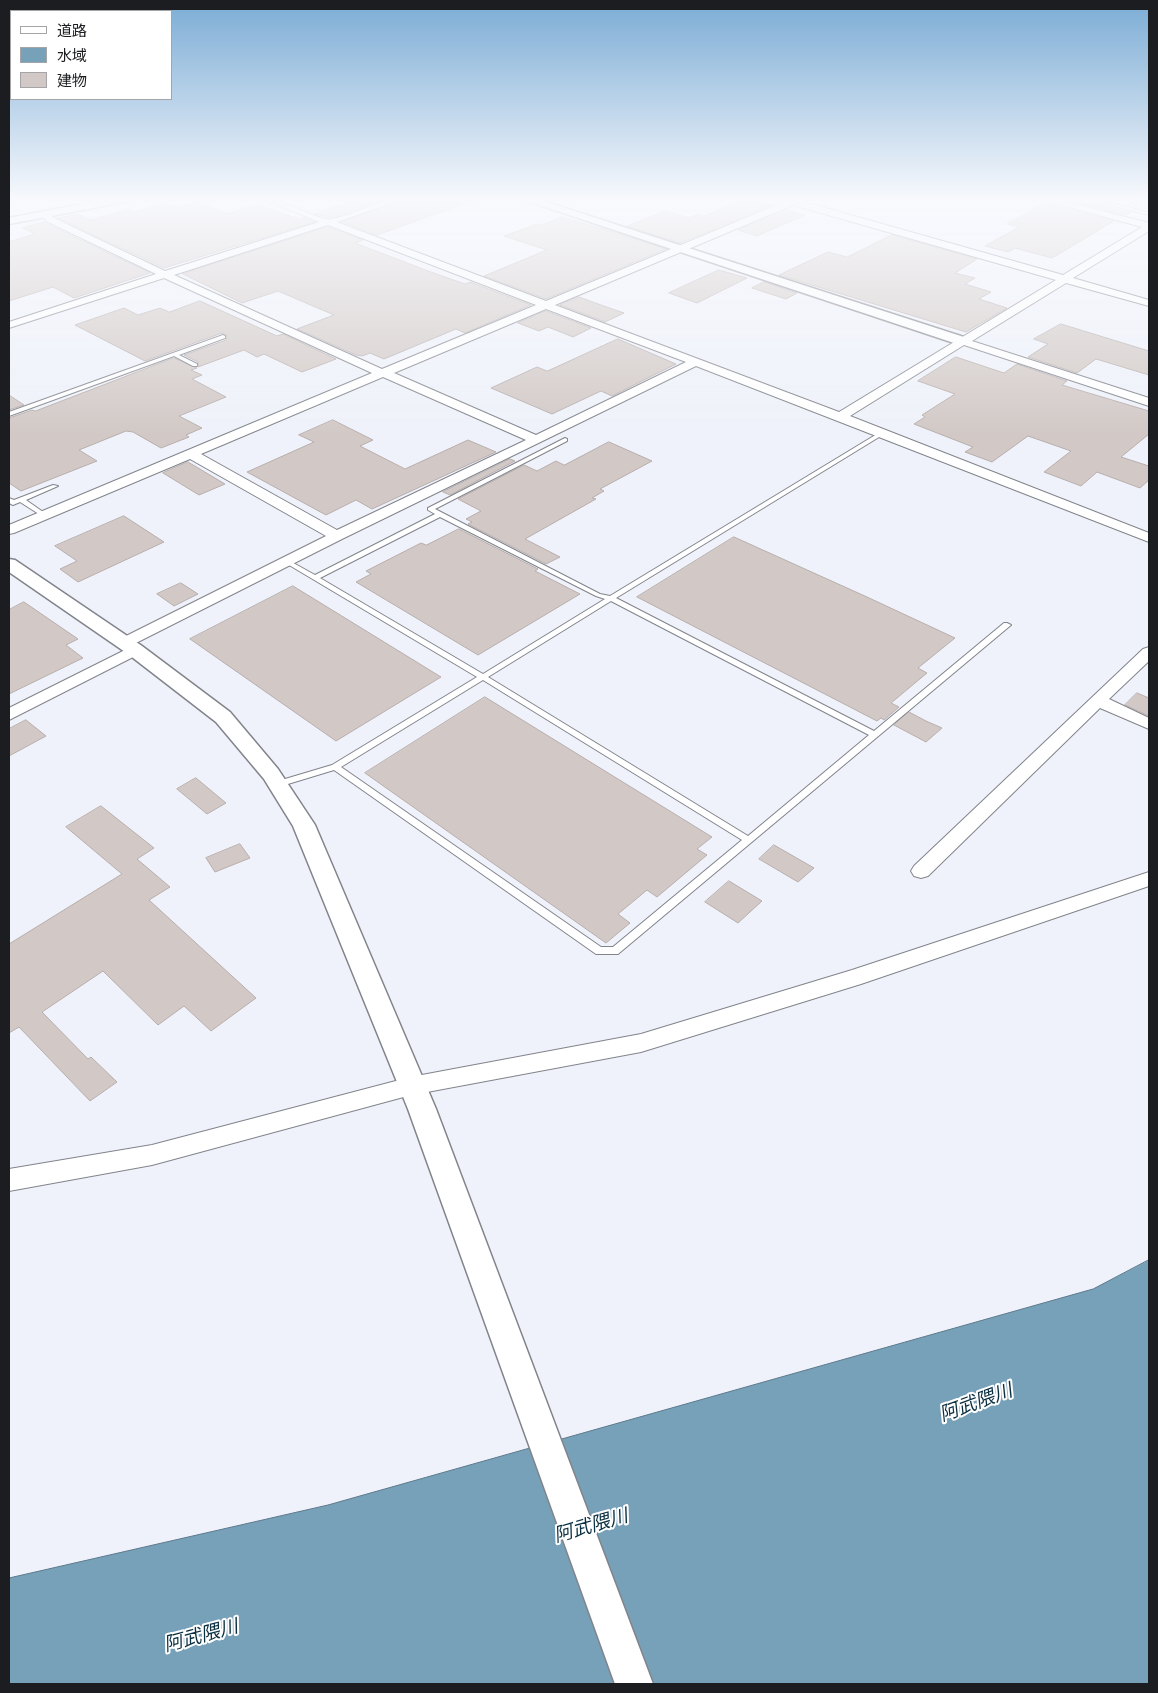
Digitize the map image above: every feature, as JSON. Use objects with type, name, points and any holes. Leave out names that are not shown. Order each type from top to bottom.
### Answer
[{"type":"street","points":[[9,325],[164,277]]},
{"type":"street","points":[[169,277],[383,374],[396,377],[537,440]]},
{"type":"street","points":[[472,277],[882,433],[1149,538]]},
{"type":"street","points":[[9,530],[614,277]]},
{"type":"street","points":[[765,277],[1149,402]]},
{"type":"street","points":[[1059,277],[1149,303]]},
{"type":"street","points":[[840,418],[962,341],[1069,277]]},
{"type":"street","points":[[9,715],[286,561],[695,362]]},
{"type":"street","points":[[192,454],[337,536]]},
{"type":"street","points":[[9,564],[130,647],[223,717],[278,784],[304,825],[417,1098],[634,1684]]},
{"type":"street","points":[[921,872],[1149,652]]},
{"type":"street","points":[[1099,701],[1149,724]]},
{"type":"street","points":[[9,1180],[152,1155],[417,1098],[641,1042],[854,978],[1149,879]]},
{"type":"lane","points":[[9,414],[223,337]]},
{"type":"lane","points":[[174,354],[195,365]]},
{"type":"lane","points":[[278,784],[335,767],[882,433]]},
{"type":"lane","points":[[565,440],[430,509],[598,596],[610,598],[875,735]]},
{"type":"lane","points":[[9,500],[13,503],[55,486]]},
{"type":"lane","points":[[21,500],[44,515]]},
{"type":"lane","points":[[315,578],[440,514]]},
{"type":"lane","points":[[286,561],[483,677],[748,840]]},
{"type":"lane","points":[[335,767],[599,951],[615,951],[1006,626]]},
{"type":"water","name":"阿武隈川","points":[[1149,1260],[1149,1684],[9,1684],[9,1578],[328,1505],[1093,1289]]},
{"type":"building","points":[[9,277],[138,277],[74,298],[53,287],[9,301]]},
{"type":"building","points":[[189,277],[445,277],[465,284],[470,282],[531,305],[465,333],[456,329],[384,359],[370,353],[362,356],[356,355],[297,329],[334,315],[278,291],[242,303]]},
{"type":"building","points":[[487,277],[599,277],[546,299]]},
{"type":"building","points":[[704,277],[747,278],[697,303],[669,293]]},
{"type":"building","points":[[786,277],[975,278],[965,284],[991,292],[979,299],[1007,308],[966,332]]},
{"type":"building","points":[[764,282],[797,293],[786,299],[752,288]]},
{"type":"building","points":[[579,297],[624,313],[605,322],[560,305]]},
{"type":"building","points":[[200,301],[277,336],[283,334],[336,359],[302,372],[264,354],[257,357],[244,350],[198,367],[198,362],[184,355],[226,340],[227,336],[222,333],[145,361],[75,325],[124,308],[138,315],[160,308],[169,312]]},
{"type":"building","points":[[546,311],[591,328],[573,337],[548,327],[539,331],[518,323]]},
{"type":"building","points":[[1061,324],[1149,351],[1149,375],[1096,359],[1077,373],[1028,357],[1048,344],[1034,339]]},
{"type":"building","points":[[618,339],[676,364],[612,396],[601,391],[552,414],[491,388],[537,367],[547,371]]},
{"type":"building","points":[[956,357],[1004,373],[1017,364],[1067,381],[1062,385],[1149,411],[1149,434],[1121,457],[1149,466],[1149,480],[1140,488],[1097,472],[1081,486],[1044,472],[1071,451],[1028,436],[992,462],[965,452],[973,447],[914,424],[925,417],[922,415],[955,394],[918,381]]},
{"type":"building","points":[[174,358],[197,368],[191,370],[202,375],[192,379],[226,397],[179,416],[202,428],[186,435],[189,437],[161,448],[133,432],[126,431],[79,450],[97,461],[21,491],[9,483],[9,418],[32,410],[35,411]]},
{"type":"building","points":[[9,395],[24,405],[9,410]]},
{"type":"building","points":[[333,420],[373,440],[360,446],[405,469],[468,440],[496,452],[372,509],[356,500],[326,515],[247,472],[314,442],[299,435]]},
{"type":"building","points":[[609,442],[652,461],[600,489],[604,491],[592,498],[596,499],[525,539],[560,557],[546,564],[468,524],[472,522],[466,519],[481,511],[458,499],[524,465],[537,471],[556,461],[564,465]]},
{"type":"building","points":[[510,459],[515,461],[450,495],[443,492]]},
{"type":"building","points":[[188,462],[225,484],[199,495],[163,473]]},
{"type":"building","points":[[124,516],[164,542],[78,582],[60,569],[77,561],[55,546]]},
{"type":"building","points":[[459,529],[538,569],[535,571],[580,594],[478,655],[356,582],[371,574],[366,571],[421,543],[426,545]]},
{"type":"building","points":[[734,537],[955,638],[918,668],[927,673],[891,703],[899,707],[884,720],[881,718],[877,721],[637,597]]},
{"type":"building","points":[[181,583],[198,594],[174,606],[157,594]]},
{"type":"building","points":[[293,586],[441,677],[336,741],[190,639]]},
{"type":"building","points":[[24,602],[78,639],[66,645],[83,658],[9,694],[9,610]]},
{"type":"building","points":[[1137,693],[1149,698],[1149,716],[1125,705]]},
{"type":"building","points":[[485,697],[712,837],[697,849],[707,855],[657,897],[647,890],[618,914],[630,923],[606,943],[365,773]]},
{"type":"building","points":[[909,712],[942,728],[926,742],[894,725]]},
{"type":"building","points":[[26,720],[46,736],[9,756],[9,729]]},
{"type":"building","points":[[196,778],[226,803],[207,814],[177,789]]},
{"type":"building","points":[[101,806],[154,848],[137,859],[170,887],[149,900],[256,998],[211,1031],[184,1006],[158,1025],[103,971],[42,1012],[88,1059],[91,1057],[117,1082],[90,1101],[19,1027],[9,1033],[9,944],[122,874],[66,827]]},
{"type":"building","points":[[240,844],[250,858],[215,872],[206,858]]},
{"type":"building","points":[[774,845],[814,868],[798,882],[759,859]]},
{"type":"building","points":[[729,881],[762,901],[738,923],[705,902]]}]
